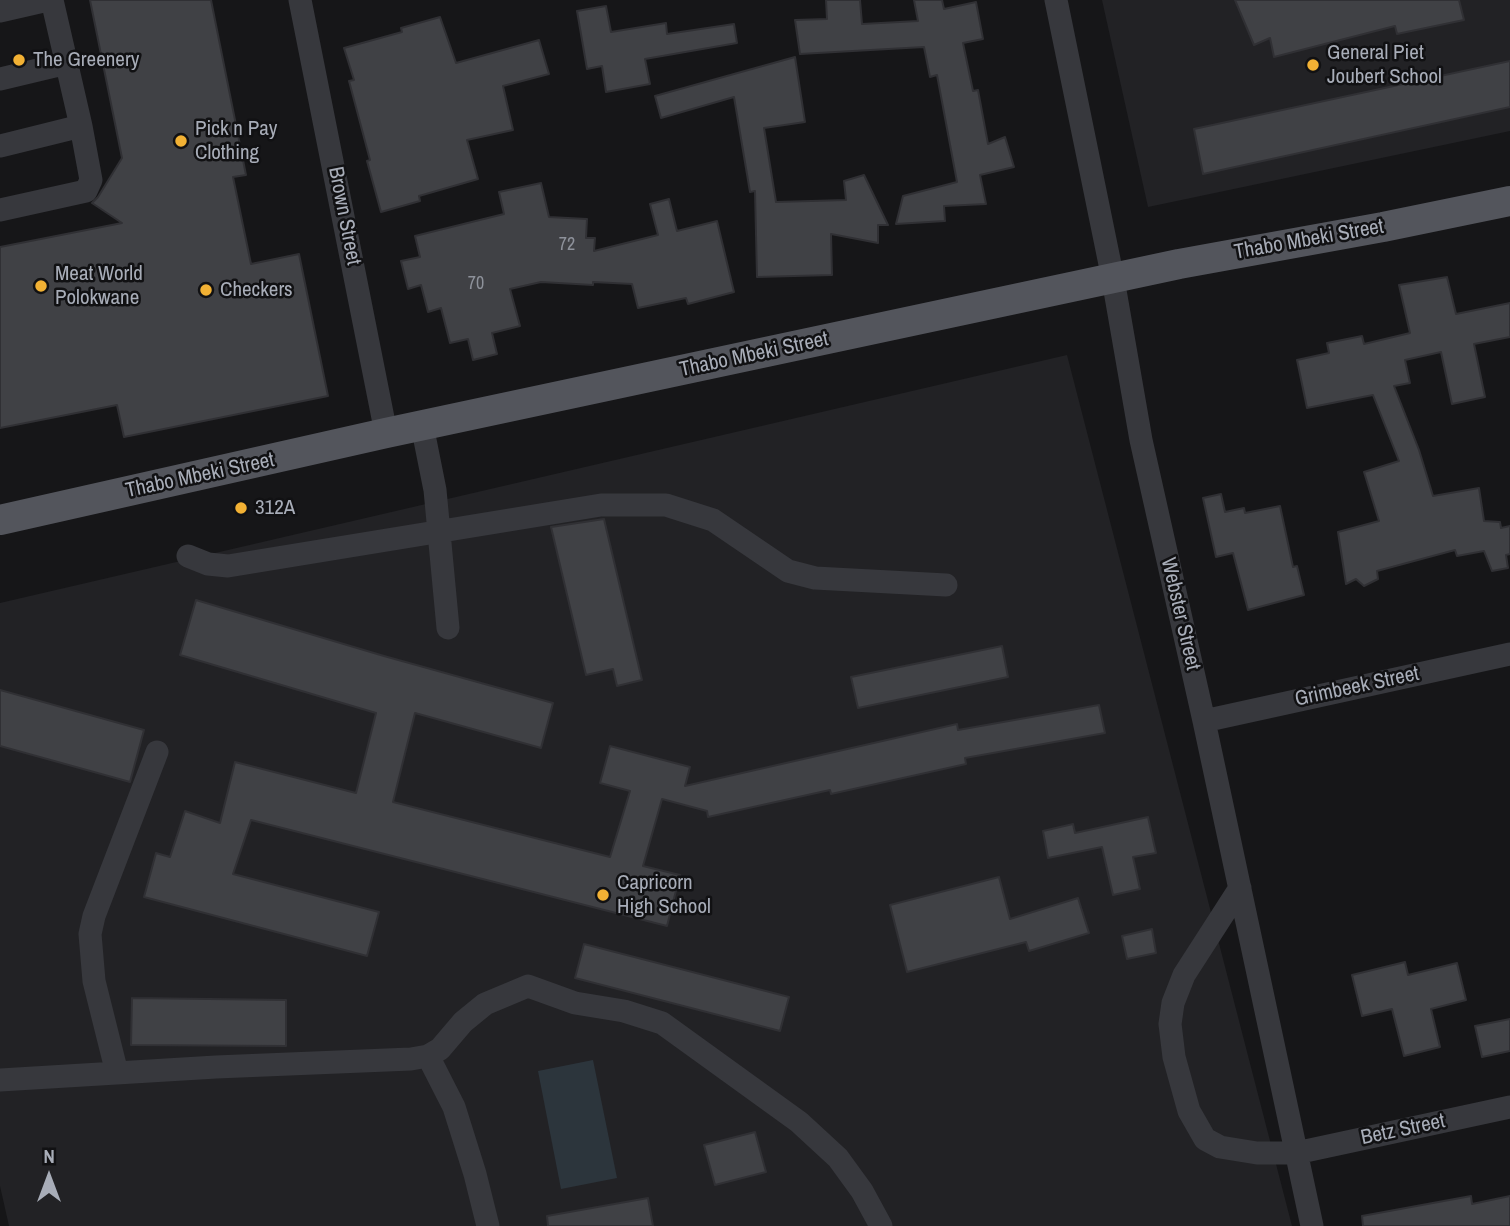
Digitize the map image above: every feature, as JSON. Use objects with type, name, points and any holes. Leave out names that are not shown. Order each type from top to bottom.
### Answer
[{"type":"main road","name":"Thabo Mbeki Street","points":[[0,520],[422,425],[1113,279],[1510,201]]},
{"type":"street","points":[[0,11],[50,0],[67,63],[91,180],[86,191],[0,210]]},
{"type":"street","name":"Brown Street","points":[[300,0],[386,433]]},
{"type":"street","name":"Webster Street","points":[[1056,0],[1113,279],[1141,440],[1312,1226]]},
{"type":"street","points":[[0,79],[67,63]]},
{"type":"street","points":[[0,146],[81,126]]},
{"type":"street","points":[[422,425],[435,490],[448,628]]},
{"type":"street","points":[[188,556],[208,564],[228,566],[601,505],[666,505],[713,520],[788,571],[815,578],[946,585]]},
{"type":"street","name":"Grimbeek Street","points":[[1204,721],[1510,654]]},
{"type":"street","points":[[117,1073],[94,981],[90,934],[94,916],[157,752]]},
{"type":"street","name":"Betz Street","points":[[1240,888],[1180,984],[1173,1003],[1170,1024],[1174,1057],[1189,1111],[1205,1139],[1220,1147],[1257,1153],[1296,1153],[1510,1107]]},
{"type":"street","points":[[0,1080],[428,1056],[440,1049],[463,1022],[485,1004],[528,986],[575,1003],[624,1011],[662,1023],[809,1131],[838,1158],[862,1191],[881,1226]]},
{"type":"street","points":[[428,1056],[454,1107],[488,1226]]},
{"type":"shaded area","name":"General Piet Joubert School","points":[[1102,0],[1510,0],[1510,131],[1148,207]]},
{"type":"shaded area","name":"Capricorn High School","points":[[1067,355],[1292,1226],[9,1226],[0,1186],[0,603]]},
{"type":"shaded area","points":[[593,1060],[617,1178],[561,1189],[538,1071]]},
{"type":"building","points":[[90,0],[211,0],[246,175],[233,177],[251,264],[299,254],[328,396],[124,437],[117,405],[0,428],[0,247],[122,223],[92,203],[122,158]]},
{"type":"building","points":[[826,0],[860,0],[862,24],[918,21],[914,0],[942,0],[944,9],[976,2],[983,39],[963,43],[973,91],[978,90],[988,144],[1005,137],[1014,167],[980,175],[986,204],[944,206],[945,221],[896,224],[903,196],[957,182],[937,75],[930,77],[924,47],[800,54],[795,20],[827,19]]},
{"type":"building","points":[[1235,0],[1459,0],[1464,20],[1397,34],[1395,26],[1274,57],[1270,38],[1254,45]]},
{"type":"building","points":[[606,6],[611,32],[666,23],[667,34],[734,24],[737,43],[645,59],[650,84],[606,92],[602,66],[587,69],[577,11]]},
{"type":"building","points":[[440,17],[456,63],[539,40],[549,74],[503,86],[513,130],[467,140],[478,179],[419,196],[420,201],[381,212],[349,81],[354,80],[344,48],[402,32],[401,28]]},
{"type":"building","points":[[795,57],[805,122],[764,128],[776,202],[846,200],[844,181],[864,175],[888,225],[878,225],[878,243],[831,234],[832,275],[757,277],[755,191],[750,192],[734,97],[661,118],[655,96]]},
{"type":"building","points":[[1510,61],[1510,107],[1203,174],[1194,129]]},
{"type":"building","points":[[541,183],[549,217],[587,219],[586,238],[595,238],[594,251],[658,235],[650,204],[669,199],[677,231],[717,221],[734,292],[688,304],[686,298],[638,308],[632,284],[541,282],[510,289],[520,326],[492,333],[497,354],[473,360],[468,339],[450,343],[441,308],[428,312],[421,285],[408,289],[401,261],[420,257],[415,236],[504,214],[499,192]]},
{"type":"building","points":[[1447,277],[1456,314],[1510,303],[1510,337],[1474,344],[1485,397],[1452,404],[1441,352],[1405,360],[1410,383],[1394,386],[1419,450],[1433,496],[1479,488],[1484,521],[1500,522],[1501,528],[1510,526],[1510,554],[1506,555],[1508,568],[1492,571],[1484,551],[1457,556],[1455,550],[1377,571],[1378,579],[1364,586],[1356,579],[1346,584],[1338,532],[1379,521],[1364,472],[1399,461],[1373,395],[1307,408],[1297,360],[1329,353],[1327,343],[1362,336],[1364,344],[1410,333],[1399,285]]},
{"type":"building","points":[[1221,494],[1225,512],[1244,508],[1245,513],[1280,506],[1293,567],[1297,566],[1304,595],[1248,610],[1233,553],[1216,557],[1203,498]]},
{"type":"building","points":[[604,519],[642,680],[617,686],[613,669],[586,675],[551,527]]},
{"type":"building","points":[[196,600],[553,703],[541,748],[415,713],[393,802],[610,857],[630,791],[600,783],[610,746],[690,767],[685,786],[957,724],[958,730],[1099,705],[1105,733],[965,758],[966,764],[831,794],[830,790],[708,817],[707,811],[662,799],[643,866],[680,875],[667,926],[251,820],[233,874],[379,912],[367,956],[144,897],[156,853],[170,857],[185,811],[220,823],[235,762],[356,793],[376,713],[180,655]]},
{"type":"building","points":[[1002,646],[1008,677],[858,708],[851,677]]},
{"type":"building","points":[[0,690],[144,730],[130,782],[0,746]]},
{"type":"building","points":[[1148,817],[1156,853],[1133,857],[1140,889],[1113,895],[1102,847],[1048,858],[1043,831],[1073,824],[1075,833]]},
{"type":"building","points":[[999,877],[1010,919],[1078,898],[1089,933],[1029,951],[1026,942],[907,972],[890,905]]},
{"type":"building","points":[[1152,929],[1156,953],[1127,959],[1122,936]]},
{"type":"building","points":[[584,944],[789,997],[780,1031],[575,978]]},
{"type":"building","points":[[1405,962],[1408,975],[1457,963],[1466,1000],[1431,1009],[1440,1047],[1404,1056],[1392,1009],[1362,1016],[1352,975]]},
{"type":"building","points":[[132,998],[286,1000],[286,1046],[131,1045]]},
{"type":"building","points":[[1510,1019],[1510,1051],[1482,1057],[1475,1026]]},
{"type":"building","points":[[755,1132],[766,1172],[715,1185],[704,1145]]},
{"type":"building","points":[[1471,1196],[1472,1204],[1510,1196],[1510,1226],[1363,1226],[1362,1216]]},
{"type":"building","points":[[648,1198],[653,1226],[548,1226],[547,1216]]},
{"type":"place","name":"The Greenery","points":[[19,60]]},
{"type":"place","name":"General Piet Joubert School","points":[[1313,65]]},
{"type":"place","name":"Pick n Pay Clothing","points":[[181,141]]},
{"type":"place","name":"Meat World Polokwane","points":[[41,286]]},
{"type":"place","name":"Checkers","points":[[206,290]]},
{"type":"place","name":"312A","points":[[241,508]]},
{"type":"place","name":"Capricorn High School","points":[[603,895]]}]
